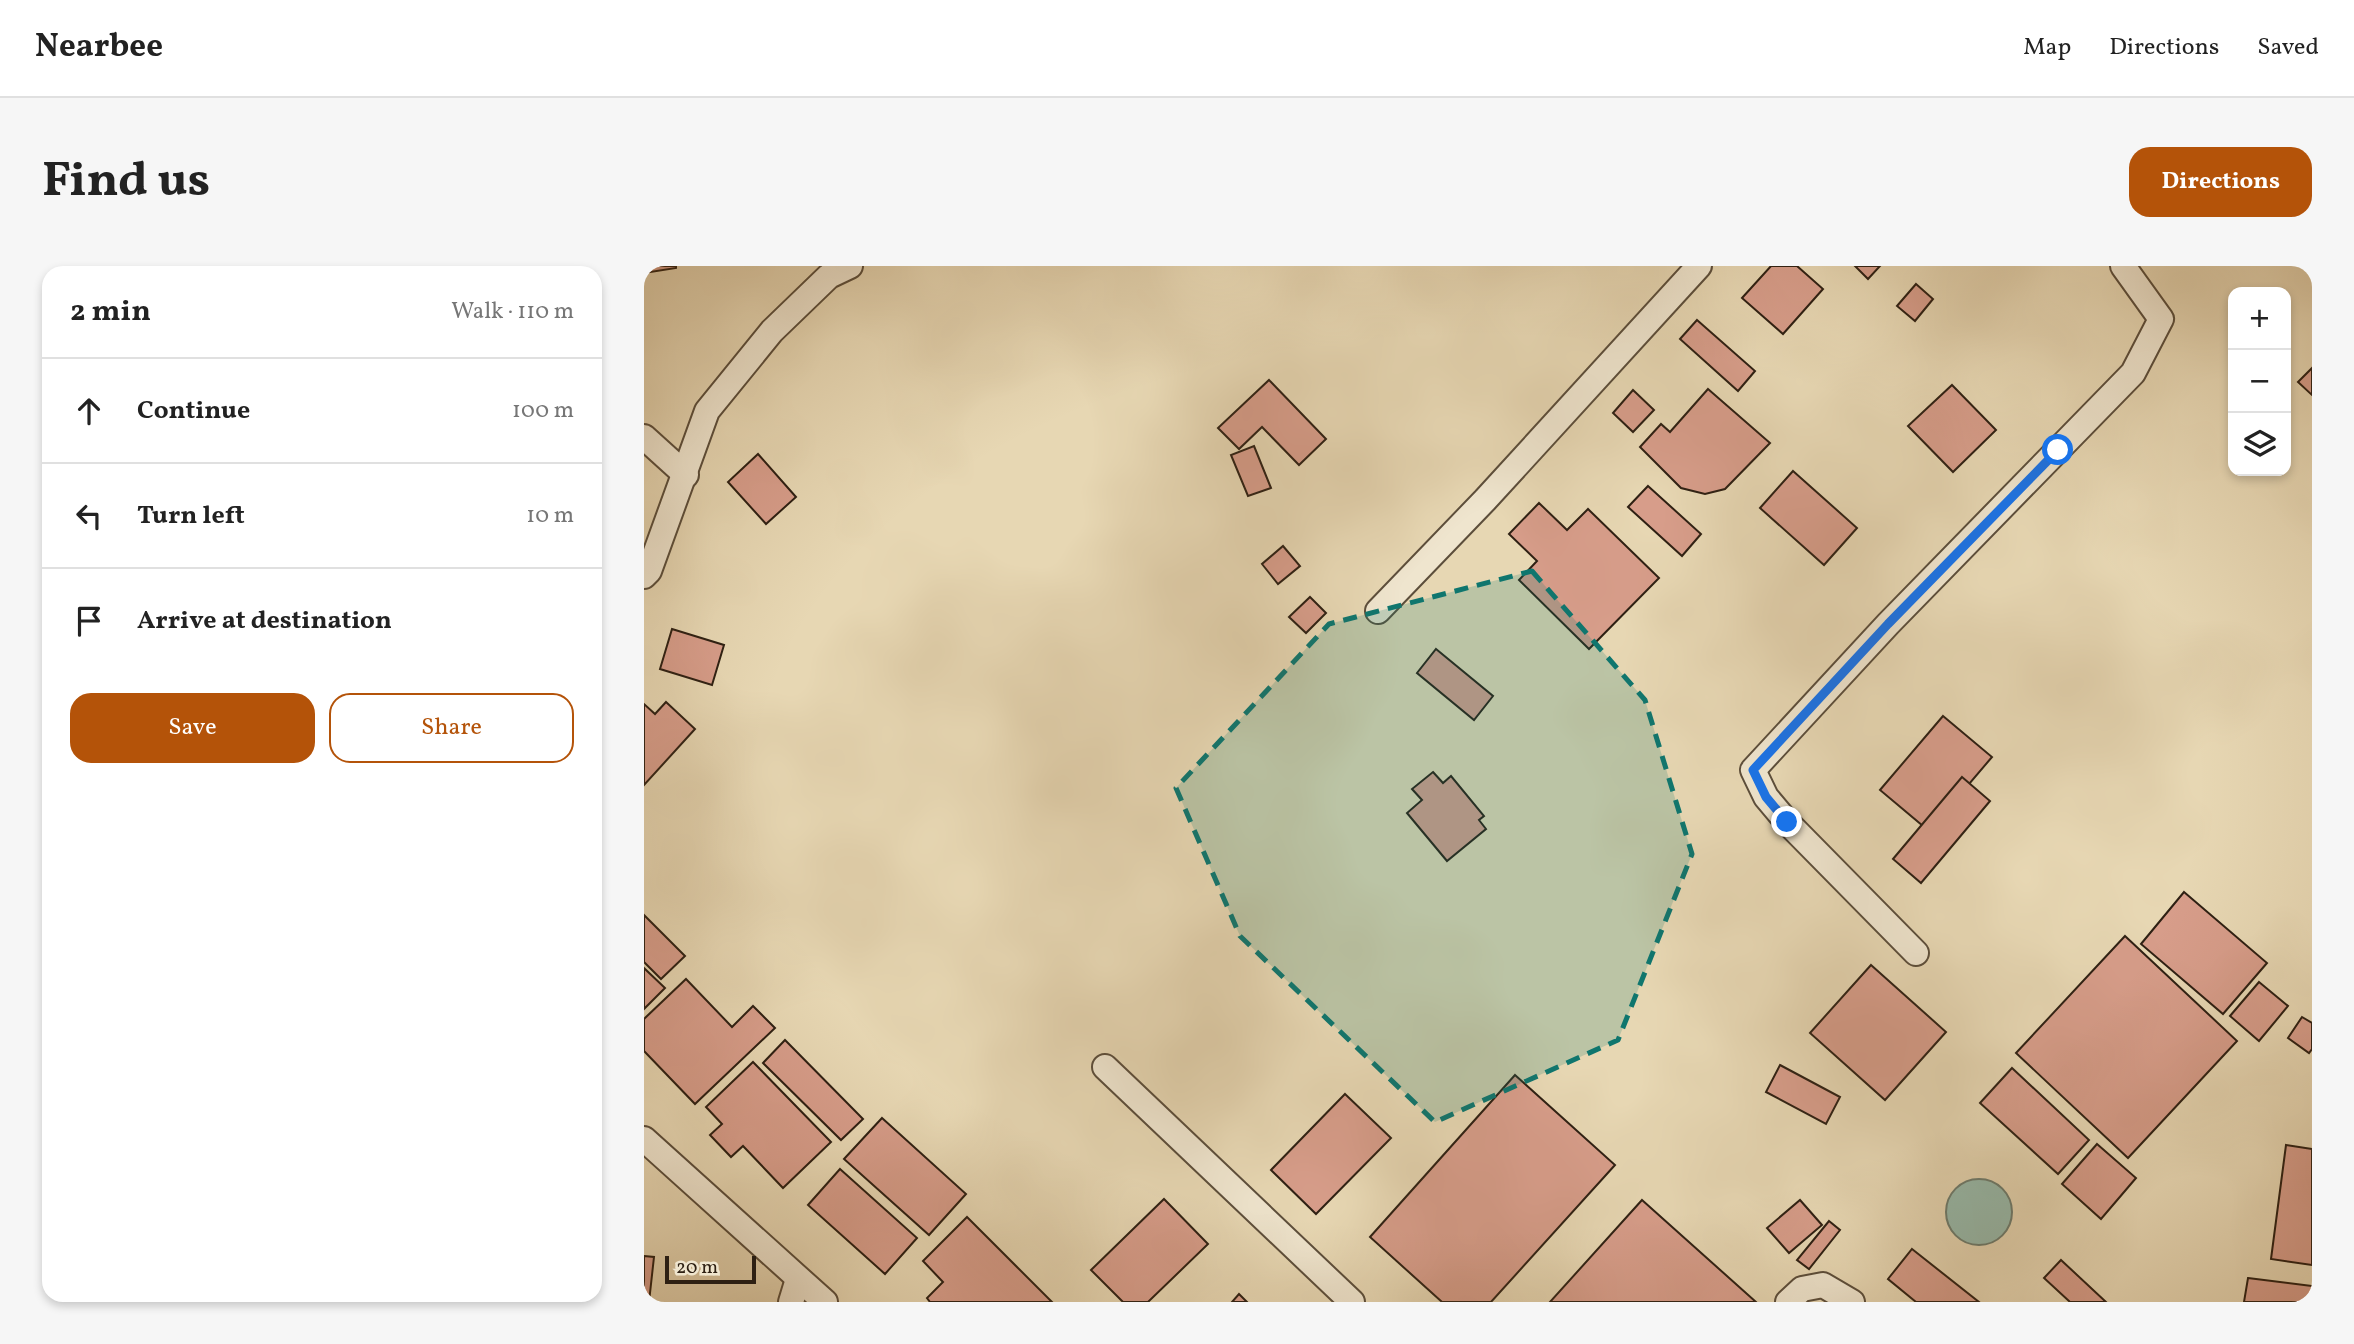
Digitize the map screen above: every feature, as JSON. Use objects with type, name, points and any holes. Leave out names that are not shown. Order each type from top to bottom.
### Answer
[{"type":"street","points":[[644,576],[649,571],[670,510],[686,475],[707,411],[772,331],[829,276],[850,266]]},
{"type":"street","points":[[1378,611],[1485,500],[1699,266]]},
{"type":"street","points":[[1916,953],[1787,822],[1766,797],[1753,770],[1888,624],[2133,373],[2161,319],[2123,266]]},
{"type":"street","points":[[644,437],[686,475]]},
{"type":"street","points":[[1105,1067],[1352,1302]]},
{"type":"street","points":[[644,1139],[825,1302]]},
{"type":"street","points":[[791,1302],[799,1279]]},
{"type":"street","points":[[1788,1302],[1802,1289],[1823,1285],[1852,1302]]},
{"type":"highlighted area","points":[[1532,571],[1645,700],[1692,854],[1618,1040],[1435,1122],[1240,936],[1176,788],[1329,624]]},
{"type":"shaded area","points":[[1972,1179],[1986,1179],[1998,1184],[2007,1193],[2012,1212],[2010,1225],[2003,1236],[1986,1245],[1972,1245],[1960,1240],[1951,1231],[1946,1219],[1946,1205],[1951,1193],[1960,1184]]},
{"type":"building","points":[[644,266],[676,266],[676,268],[644,273]]},
{"type":"building","points":[[1771,266],[1797,266],[1823,289],[1783,334],[1742,298]]},
{"type":"building","points":[[1855,266],[1880,266],[1868,279]]},
{"type":"building","points":[[1916,284],[1933,299],[1915,321],[1897,306]]},
{"type":"building","points":[[1697,320],[1755,371],[1738,391],[1680,339]]},
{"type":"building","points":[[2312,368],[2312,395],[2298,382]]},
{"type":"building","points":[[1269,380],[1326,439],[1299,465],[1262,427],[1239,449],[1218,428]]},
{"type":"building","points":[[1952,385],[1996,430],[1953,472],[1908,426]]},
{"type":"building","points":[[1708,389],[1770,443],[1725,489],[1705,494],[1681,488],[1640,447],[1661,424],[1670,432]]},
{"type":"building","points":[[1633,390],[1654,410],[1633,432],[1613,413]]},
{"type":"building","points":[[1254,446],[1271,488],[1248,496],[1231,455]]},
{"type":"building","points":[[758,454],[796,497],[766,524],[728,482]]},
{"type":"building","points":[[1793,471],[1857,528],[1824,565],[1760,508]]},
{"type":"building","points":[[1648,486],[1701,534],[1682,556],[1628,507]]},
{"type":"building","points":[[1539,503],[1567,530],[1588,509],[1659,578],[1589,649],[1519,580],[1537,561],[1509,534]]},
{"type":"building","points":[[1283,546],[1300,566],[1278,584],[1262,564]]},
{"type":"building","points":[[1310,597],[1326,613],[1306,633],[1289,617]]},
{"type":"building","points":[[672,629],[724,645],[712,685],[660,669]]},
{"type":"building","points":[[1436,649],[1493,696],[1474,720],[1417,673]]},
{"type":"building","points":[[666,702],[695,729],[644,785],[644,704],[655,714]]},
{"type":"building","points":[[1943,716],[1992,757],[1929,831],[1880,790]]},
{"type":"building","points":[[1433,772],[1443,783],[1451,776],[1484,816],[1479,820],[1486,829],[1447,861],[1407,813],[1422,800],[1412,789]]},
{"type":"building","points":[[1962,777],[1990,801],[1921,883],[1893,859]]},
{"type":"building","points":[[2184,892],[2267,963],[2223,1014],[2141,944]]},
{"type":"building","points":[[644,915],[685,956],[661,979],[644,962]]},
{"type":"building","points":[[2125,936],[2237,1041],[2128,1158],[2016,1053]]},
{"type":"building","points":[[1871,965],[1946,1032],[1885,1100],[1810,1033]]},
{"type":"building","points":[[644,968],[665,988],[644,1009]]},
{"type":"building","points":[[686,979],[732,1027],[753,1006],[775,1028],[695,1104],[644,1051],[644,1019]]},
{"type":"building","points":[[2259,982],[2288,1006],[2259,1041],[2230,1016]]},
{"type":"building","points":[[2302,1017],[2312,1023],[2312,1049],[2309,1053],[2288,1038]]},
{"type":"building","points":[[785,1040],[863,1119],[841,1140],[763,1063]]},
{"type":"building","points":[[753,1062],[831,1142],[783,1188],[743,1146],[731,1157],[710,1135],[722,1124],[706,1107]]},
{"type":"building","points":[[1780,1065],[1840,1097],[1826,1124],[1766,1092]]},
{"type":"building","points":[[2012,1068],[2089,1140],[2058,1174],[1980,1103]]},
{"type":"building","points":[[1515,1075],[1615,1165],[1491,1302],[1442,1302],[1370,1237]]},
{"type":"building","points":[[1345,1094],[1391,1138],[1316,1214],[1271,1170]]},
{"type":"building","points":[[882,1118],[966,1194],[929,1235],[844,1159]]},
{"type":"building","points":[[2097,1144],[2136,1178],[2101,1219],[2062,1184]]},
{"type":"building","points":[[2286,1145],[2312,1149],[2312,1265],[2271,1259]]},
{"type":"building","points":[[840,1169],[917,1238],[885,1274],[808,1205]]},
{"type":"building","points":[[1164,1199],[1208,1244],[1148,1302],[1123,1302],[1091,1270]]},
{"type":"building","points":[[1642,1200],[1756,1302],[1550,1302]]},
{"type":"building","points":[[1800,1200],[1822,1225],[1789,1253],[1767,1228]]},
{"type":"building","points":[[967,1217],[1052,1302],[930,1302],[927,1298],[943,1282],[923,1261]]},
{"type":"building","points":[[1829,1221],[1840,1230],[1809,1269],[1797,1260]]},
{"type":"building","points":[[1912,1249],[1979,1302],[1916,1302],[1888,1279]]},
{"type":"building","points":[[644,1256],[654,1257],[649,1302],[644,1302]]},
{"type":"building","points":[[2061,1260],[2106,1302],[2070,1302],[2044,1278]]},
{"type":"building","points":[[2248,1278],[2312,1286],[2312,1302],[2244,1302]]},
{"type":"building","points":[[1239,1294],[1247,1302],[1232,1302]]},
{"type":"route","points":[[1787,822],[1766,797],[1753,770],[1888,624],[2058,450]]}]
